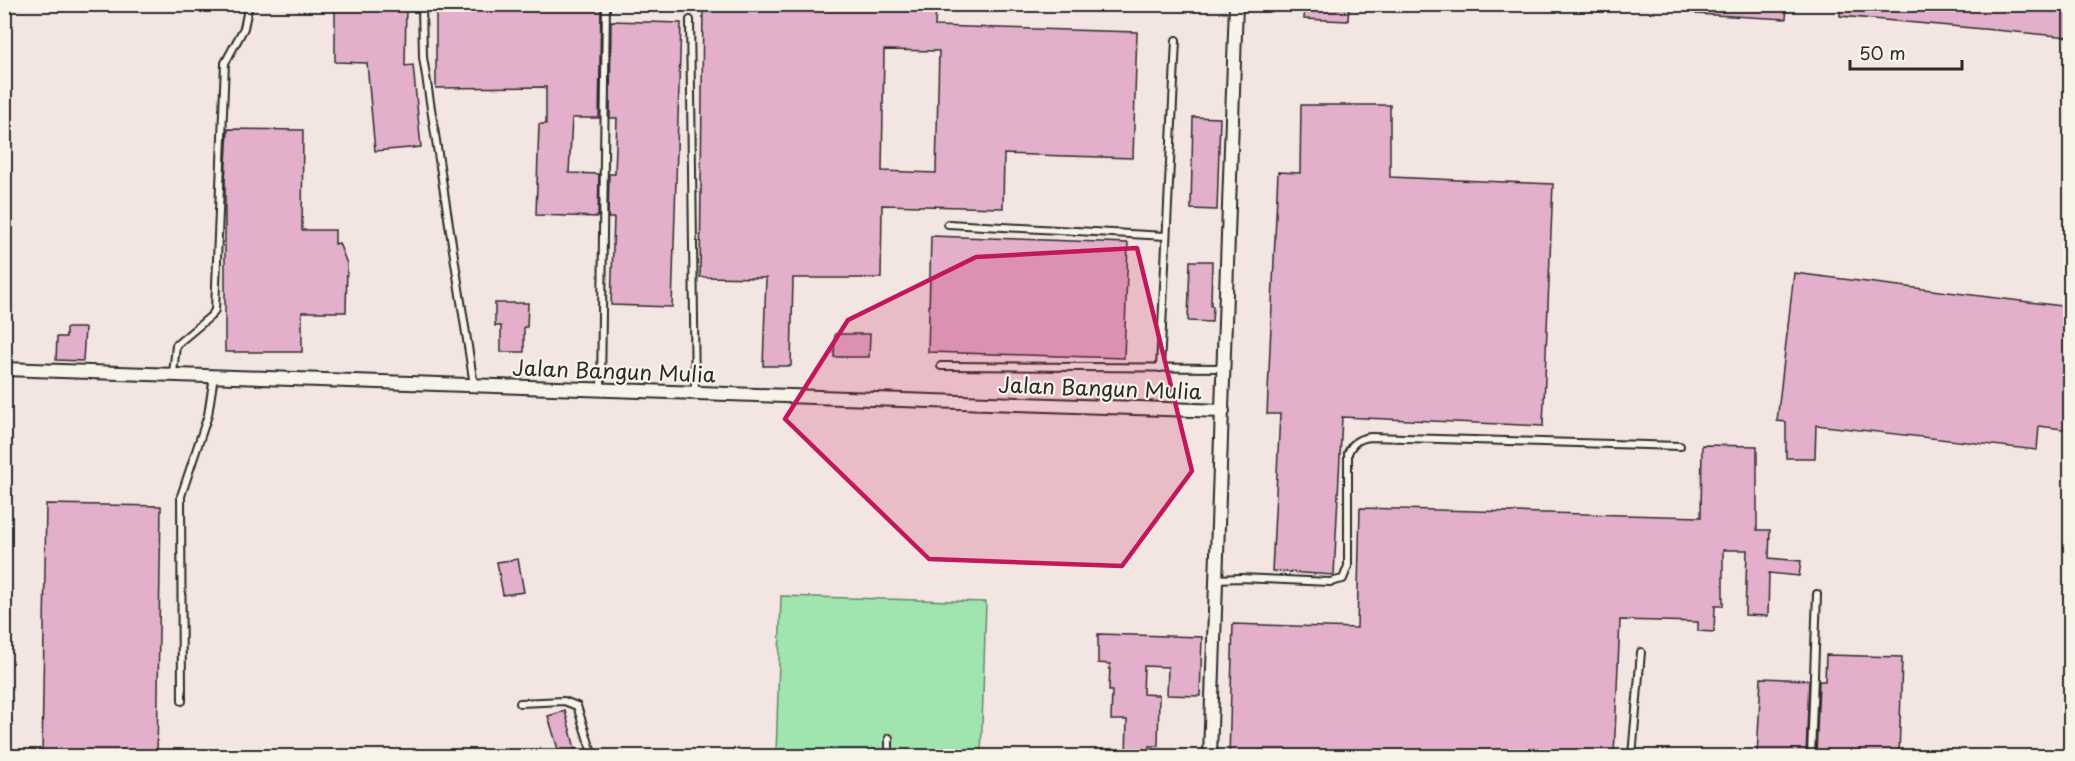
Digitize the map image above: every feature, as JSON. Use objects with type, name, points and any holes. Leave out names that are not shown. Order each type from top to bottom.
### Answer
[{"type":"street","points":[[1210,756],[1236,4]]},
{"type":"street","name":"Jalan Bangun Mulia","points":[[4,369],[1223,411]]},
{"type":"lane","points":[[173,374],[176,345],[212,315],[216,302],[225,63],[244,28],[249,4]]},
{"type":"lane","points":[[422,4],[423,57],[474,385]]},
{"type":"lane","points":[[601,390],[606,4]]},
{"type":"lane","points":[[690,20],[695,393]]},
{"type":"lane","points":[[1160,368],[1176,40]]},
{"type":"lane","points":[[948,224],[1166,236]]},
{"type":"lane","points":[[941,366],[1225,368]]},
{"type":"lane","points":[[182,701],[180,506],[181,496],[208,415],[214,376]]},
{"type":"lane","points":[[1216,579],[1330,582],[1343,579],[1348,566],[1348,453],[1359,439],[1370,437],[1680,446]]},
{"type":"lane","points":[[1811,756],[1817,594]]},
{"type":"lane","points":[[1632,756],[1641,652]]},
{"type":"lane","points":[[519,704],[564,701],[577,706],[593,756]]},
{"type":"lane","points":[[889,738],[889,756]]},
{"type":"highlighted area","points":[[1137,248],[1192,471],[1122,566],[929,559],[785,419],[848,320],[976,257]]},
{"type":"green space","points":[[781,596],[986,602],[981,756],[776,756]]},
{"type":"building","points":[[335,4],[406,4],[405,66],[413,65],[421,147],[375,151],[367,63],[335,62]]},
{"type":"building","points":[[436,4],[601,4],[599,118],[572,118],[569,173],[599,174],[598,217],[536,215],[539,124],[546,124],[546,87],[436,88]]},
{"type":"building","points":[[703,4],[936,4],[935,26],[1137,32],[1133,158],[1004,154],[1003,208],[882,205],[881,278],[793,278],[791,366],[763,366],[766,278],[700,277]],"holes":[[[884,50],[939,51],[936,173],[882,171]]]},
{"type":"building","points":[[1305,4],[1349,4],[1348,21],[1304,19]]},
{"type":"building","points":[[1696,4],[1787,4],[1786,19],[1696,14]]},
{"type":"building","points":[[1841,4],[2070,4],[2070,37],[1840,16]]},
{"type":"building","points":[[611,21],[681,23],[672,307],[611,305],[614,218],[608,218],[609,174],[615,174],[617,118],[610,118]]},
{"type":"building","points":[[1301,105],[1390,105],[1390,177],[1553,184],[1543,426],[1342,417],[1334,575],[1272,571],[1280,414],[1267,414],[1278,172],[1300,173]]},
{"type":"building","points":[[1193,117],[1220,118],[1217,210],[1191,209]]},
{"type":"building","points":[[228,129],[303,130],[302,230],[335,230],[335,244],[339,243],[347,264],[346,312],[302,312],[302,352],[225,352],[225,181]]},
{"type":"building","points":[[931,236],[1128,243],[1124,358],[928,352]]},
{"type":"building","points":[[1190,261],[1212,261],[1212,322],[1188,321]]},
{"type":"building","points":[[1794,273],[2070,307],[2070,430],[2039,426],[2037,450],[1816,425],[1815,458],[1786,458],[1786,422],[1777,421]]},
{"type":"building","points":[[495,303],[528,303],[527,327],[524,327],[524,352],[501,352],[501,326],[495,326]]},
{"type":"building","points":[[66,328],[85,328],[83,361],[56,360],[57,337],[66,337]]},
{"type":"building","points":[[835,334],[870,334],[869,357],[834,357]]},
{"type":"building","points":[[1702,445],[1757,446],[1757,530],[1770,530],[1769,558],[1801,561],[1799,576],[1769,573],[1768,616],[1745,615],[1747,550],[1723,550],[1723,606],[1715,606],[1714,632],[1698,631],[1698,622],[1620,620],[1614,756],[1229,756],[1233,624],[1357,628],[1360,508],[1701,517]]},
{"type":"building","points":[[46,504],[161,506],[157,756],[42,756]]},
{"type":"building","points":[[518,559],[524,592],[503,595],[497,562]]},
{"type":"building","points":[[1098,634],[1202,637],[1200,696],[1167,695],[1168,667],[1144,666],[1143,694],[1159,695],[1158,746],[1149,746],[1149,756],[1126,756],[1127,720],[1111,720],[1110,664],[1098,663]]},
{"type":"building","points":[[1826,655],[1902,657],[1899,756],[1816,756],[1819,681],[1825,681]]},
{"type":"building","points":[[1761,678],[1809,680],[1806,756],[1757,756]]},
{"type":"building","points":[[565,711],[577,756],[560,756],[548,716]]}]
